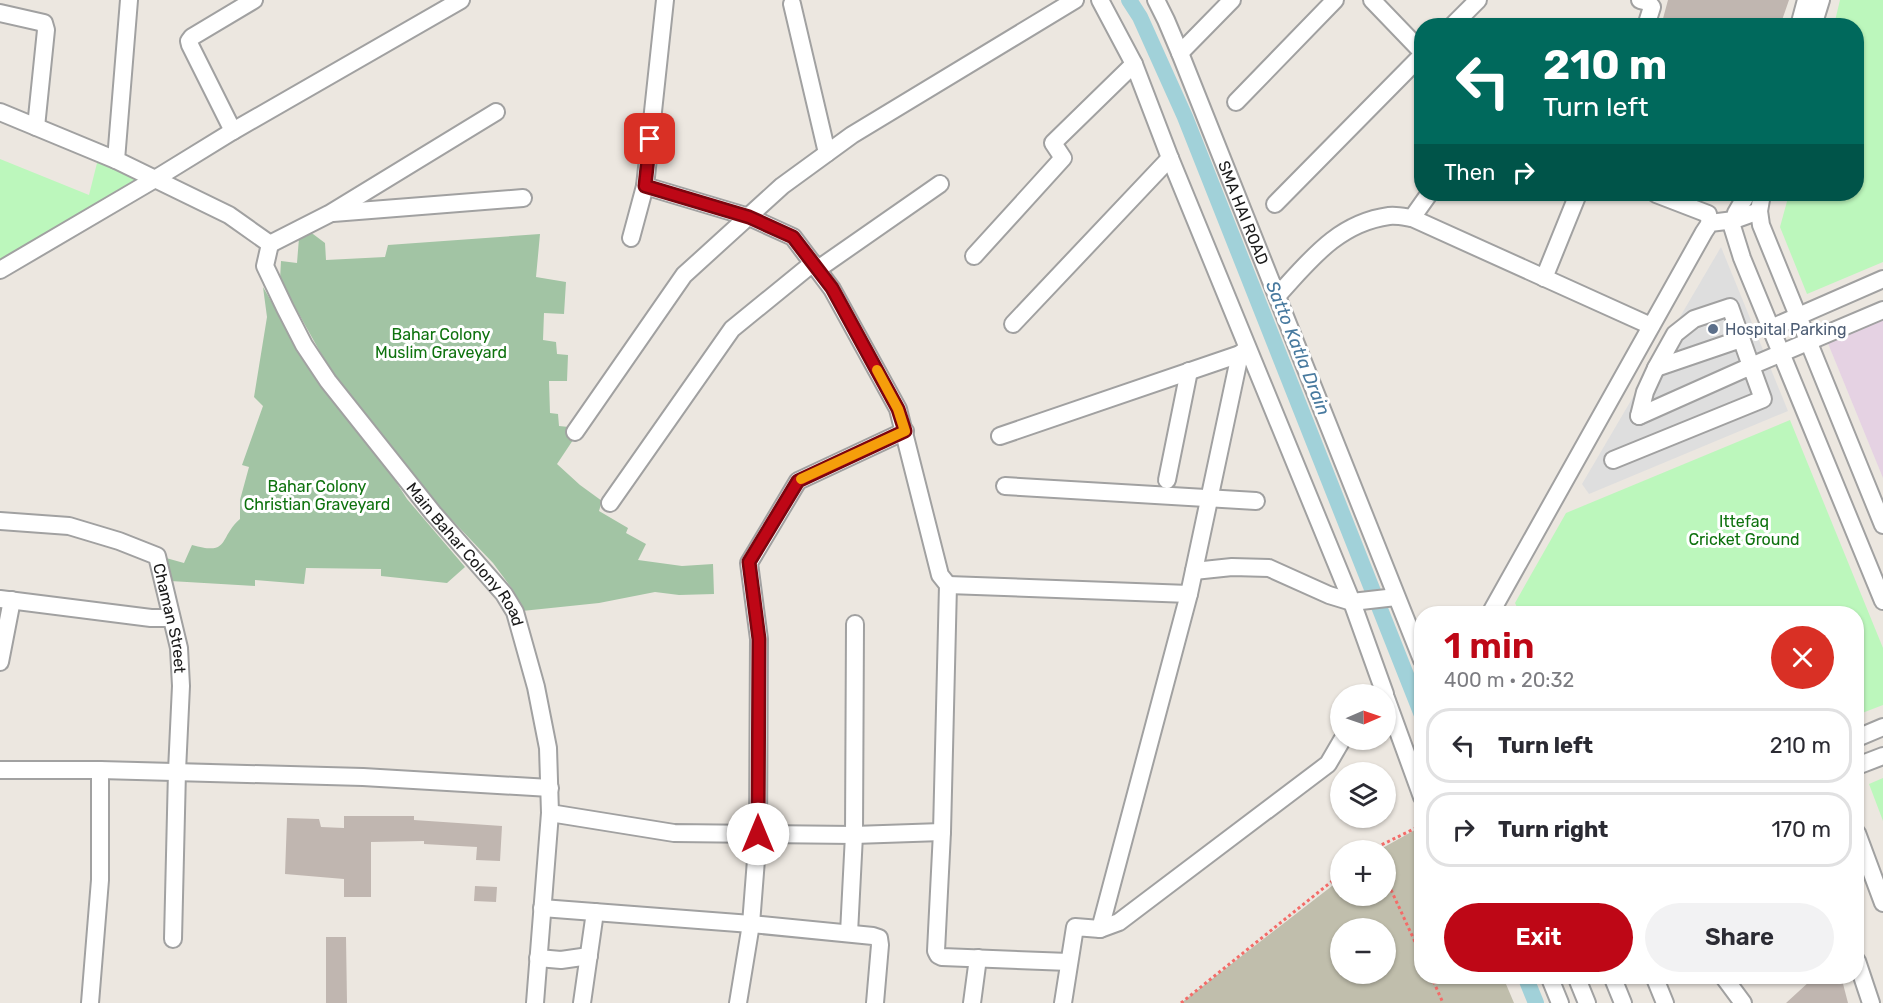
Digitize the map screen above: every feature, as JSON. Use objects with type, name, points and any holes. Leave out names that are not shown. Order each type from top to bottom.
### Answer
[{"type":"street","points":[[116,160],[129,0]]},
{"type":"street","points":[[233,131],[189,41],[254,0]]},
{"type":"street","points":[[0,270],[233,131],[461,0]]},
{"type":"street","points":[[631,238],[645,186],[664,0]]},
{"type":"street","points":[[575,432],[684,275],[782,186],[852,135],[1075,0]]},
{"type":"street","points":[[1100,0],[1134,63],[1244,351],[1358,602],[1382,684]]},
{"type":"street","name":"SMA HAI ROAD","points":[[1156,0],[1167,20],[1278,295],[1391,597],[1414,644]]},
{"type":"street","points":[[1180,53],[1232,0]]},
{"type":"street","points":[[1236,102],[1335,0]]},
{"type":"street","points":[[1372,0],[1414,45]]},
{"type":"street","points":[[1460,18],[1478,0]]},
{"type":"street","points":[[1640,0],[1648,2],[1652,7],[1649,18]]},
{"type":"street","points":[[1801,18],[1806,0]]},
{"type":"street","points":[[1815,18],[1821,0]]},
{"type":"street","points":[[792,4],[827,153]]},
{"type":"street","points":[[3,9],[44,23],[46,30],[36,127]]},
{"type":"street","points":[[1275,204],[1414,61]]},
{"type":"street","points":[[974,256],[1063,158],[1053,143],[1134,63]]},
{"type":"street","points":[[0,112],[116,160],[229,215],[270,244],[329,214],[496,112]]},
{"type":"street","points":[[1013,324],[1170,158]]},
{"type":"street","points":[[610,503],[732,329],[815,266],[940,184]]},
{"type":"street","points":[[645,186],[749,217],[793,237],[832,288],[898,409],[940,575],[948,585],[942,832],[936,951],[942,957],[1069,962]]},
{"type":"street","points":[[329,214],[523,198]]},
{"type":"street","points":[[1412,218],[1424,201]]},
{"type":"street","points":[[1544,278],[1575,201]]},
{"type":"street","points":[[1494,606],[1710,223],[1708,214],[1674,201]]},
{"type":"street","points":[[1744,201],[1732,226],[1733,233],[1883,601]]},
{"type":"street","points":[[1761,201],[1759,211],[1767,240],[1883,525]]},
{"type":"street","points":[[1710,223],[1734,220],[1759,211]]},
{"type":"street","points":[[1278,295],[1319,249],[1344,231],[1390,215],[1412,218],[1651,326]]},
{"type":"street","name":"Main Bahar Colony Road","points":[[270,244],[265,266],[299,336],[322,372],[433,513],[504,594],[515,612],[536,687],[548,748],[550,813],[535,1003]]},
{"type":"street","points":[[1770,328],[1883,279]]},
{"type":"street","points":[[1613,460],[1763,399],[1751,366],[1741,339],[1730,307],[1694,320],[1675,334],[1645,392],[1639,416],[1751,366],[1780,353],[1883,310]]},
{"type":"street","points":[[1656,368],[1741,339]]},
{"type":"street","points":[[1000,436],[1244,351]]},
{"type":"street","points":[[1100,929],[1189,594],[1244,351]]},
{"type":"street","points":[[1167,480],[1189,371]]},
{"type":"street","points":[[738,1003],[750,924],[758,834],[759,639],[749,562],[798,481],[905,431]]},
{"type":"street","points":[[1005,486],[1256,501]]},
{"type":"street","name":"Chaman Street","points":[[0,521],[69,526],[119,540],[157,556],[179,648],[181,686],[173,939]]},
{"type":"street","points":[[1194,571],[1232,567],[1269,568],[1329,596],[1358,602],[1391,597]]},
{"type":"street","points":[[948,585],[1189,594]]},
{"type":"street","points":[[0,662],[6,600],[171,618]]},
{"type":"street","points":[[849,933],[854,835],[855,624]]},
{"type":"street","points":[[1396,726],[1414,775]]},
{"type":"street","points":[[1864,735],[1883,727]]},
{"type":"street","points":[[1063,1003],[1075,927],[1100,929],[1119,922],[1328,764],[1336,750]]},
{"type":"street","points":[[1864,763],[1883,756]]},
{"type":"street","points":[[0,770],[177,771],[363,777],[550,788]]},
{"type":"street","points":[[90,1003],[100,880],[100,770]]},
{"type":"street","points":[[550,813],[674,833],[854,835],[942,832]]},
{"type":"street","points":[[1864,852],[1883,903]]},
{"type":"street","points":[[542,908],[750,924],[879,938],[875,1003]]},
{"type":"street","points":[[582,1003],[596,912]]},
{"type":"street","points":[[538,958],[561,960],[589,956]]},
{"type":"street","points":[[972,1003],[978,958]]},
{"type":"street","points":[[1864,982],[1871,1003]]},
{"type":"street","points":[[1553,984],[1560,1003]]},
{"type":"street","points":[[1579,984],[1587,1003]]},
{"type":"street","points":[[1615,984],[1623,1003]]},
{"type":"street","points":[[1657,984],[1665,1003]]},
{"type":"street","points":[[1728,984],[1743,1003]]},
{"type":"path","points":[[1392,840],[1414,829]]},
{"type":"path","points":[[1181,1003],[1330,883]]},
{"type":"path","points":[[1396,901],[1414,940]]},
{"type":"path","points":[[1435,984],[1443,1003]]},
{"type":"shaded area","name":"Hospital Parking","points":[[1721,247],[1788,411],[1589,494],[1582,484]]},
{"type":"shaded area","points":[[1883,319],[1883,478],[1827,341]]},
{"type":"shaded area","points":[[1414,830],[1414,984],[1506,984],[1514,1003],[1181,1003],[1330,888],[1330,906],[1396,906],[1396,841]]},
{"type":"green space","points":[[1840,0],[1883,0],[1883,262],[1807,294],[1780,227],[1787,201],[1864,201],[1864,18],[1836,18]]},
{"type":"green space","points":[[0,159],[89,195],[98,159],[136,179],[0,261]]},
{"type":"green space","name":"Bahar Colony Muslim Graveyard","points":[[309,231],[325,243],[326,260],[385,257],[388,245],[540,234],[536,277],[566,282],[564,314],[544,313],[543,340],[556,342],[557,354],[568,355],[567,381],[549,381],[550,413],[558,414],[559,426],[569,427],[573,440],[557,464],[602,501],[599,511],[628,528],[626,533],[646,544],[638,560],[682,566],[713,564],[714,594],[679,595],[655,592],[599,603],[522,611],[513,590],[493,563],[427,494],[334,375],[319,350],[280,280],[281,261],[297,263],[299,238]]},
{"type":"green space","name":"Bahar Colony Christian Graveyard","points":[[263,287],[304,358],[386,466],[407,499],[465,567],[447,583],[381,576],[381,569],[306,568],[304,584],[255,580],[255,586],[170,581],[166,558],[184,563],[192,545],[204,548],[219,547],[240,519],[240,500],[249,467],[242,465],[263,406],[254,397],[267,317]]},
{"type":"green space","name":"Ittefaq Cricket Ground","points":[[1790,420],[1883,648],[1883,705],[1864,712],[1864,606],[1516,606],[1515,603],[1566,513]]},
{"type":"green space","points":[[1883,778],[1883,821],[1869,784]]},
{"type":"building","points":[[1668,0],[1789,0],[1783,18],[1663,18]]},
{"type":"building","points":[[344,816],[414,816],[414,820],[502,826],[500,861],[476,860],[477,847],[424,844],[424,841],[371,842],[371,897],[344,897],[344,879],[285,874],[287,818],[319,819],[321,827],[344,828]]},
{"type":"building","points":[[475,886],[497,887],[496,902],[474,901]]},
{"type":"building","points":[[326,937],[346,937],[347,1003],[326,1003]]},
{"type":"building","points":[[1807,984],[1843,984],[1848,1003],[1786,1003]]},
{"type":"waterway","name":"Satto Katla Drain","points":[[1129,0],[1140,17],[1185,117],[1414,695]]},
{"type":"waterway","name":"Satto Katla Drain","points":[[1528,984],[1536,1003]]},
{"type":"slow traffic","points":[[801,479],[905,431],[898,409],[877,370]]},
{"type":"place","name":"Hospital Parking","points":[[1713,329]]},
{"type":"route","points":[[650,139],[645,186],[749,217],[793,237],[832,288],[898,409],[905,431],[798,481],[749,562],[759,639],[758,834]]}]
